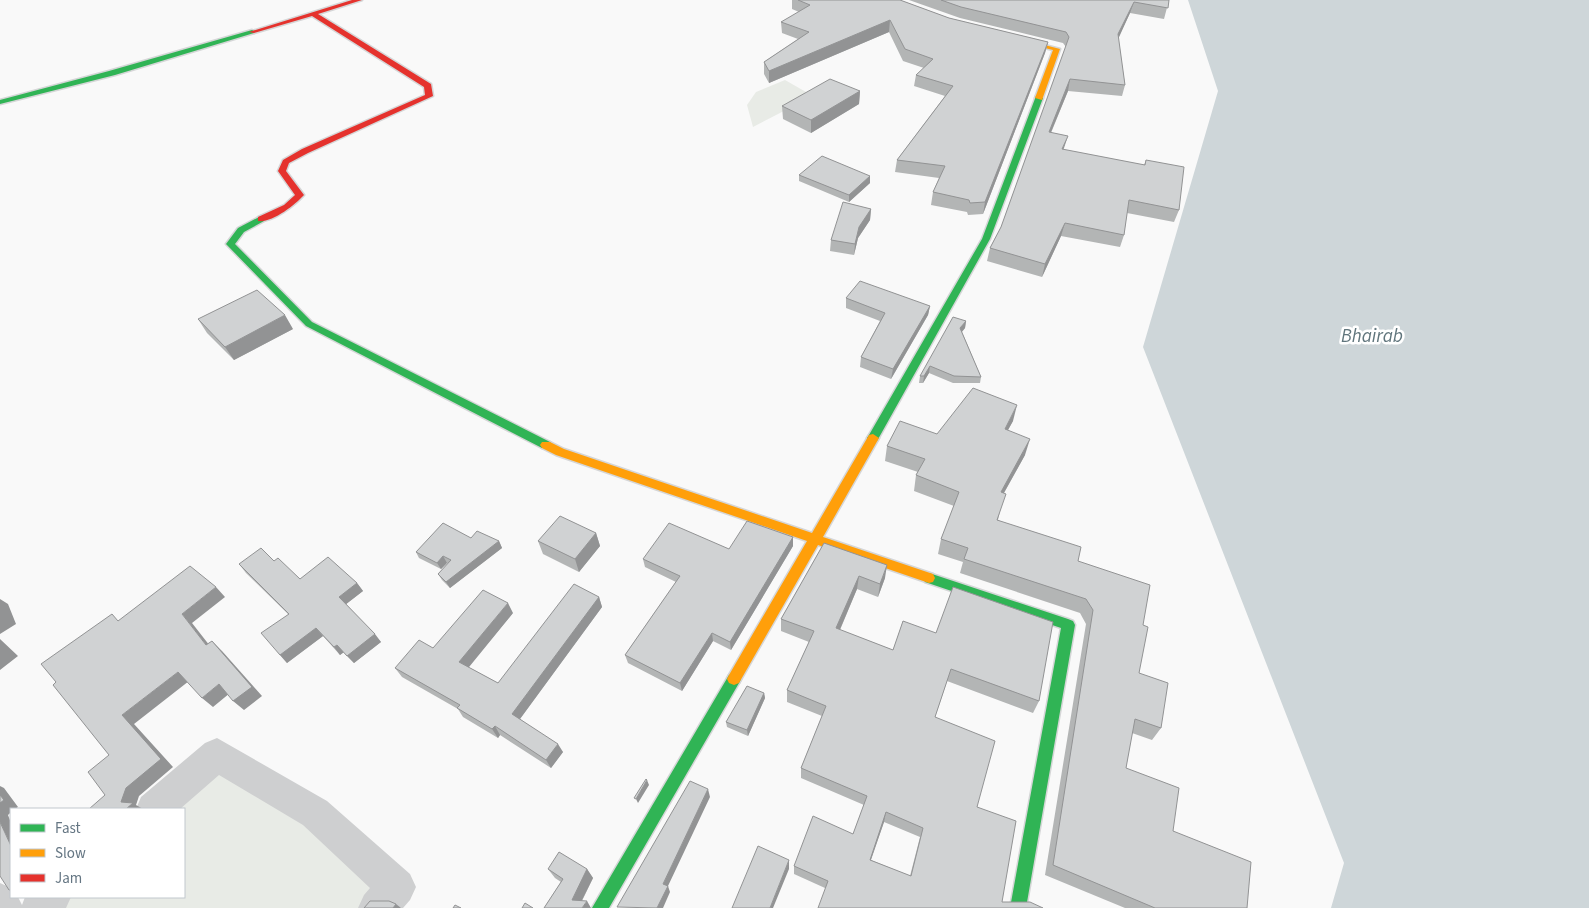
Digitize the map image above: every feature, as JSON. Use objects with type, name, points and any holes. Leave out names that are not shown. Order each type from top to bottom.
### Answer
[{"type":"street","points":[[0,102],[112,74],[359,0]]},
{"type":"street","points":[[313,14],[428,86],[429,96],[305,151],[286,162],[282,171],[300,195],[293,204],[243,229],[230,244],[309,324],[560,452],[1068,625],[1018,908]]},
{"type":"street","points":[[600,908],[815,540],[986,239],[1057,49],[998,36]]},
{"type":"street","points":[[155,808],[216,755],[315,813],[397,887],[377,908]]},
{"type":"street","points":[[39,908],[51,898]]},
{"type":"street","points":[[0,902],[4,908]]},
{"type":"shaded area","points":[[785,80],[813,96],[753,127],[747,105],[756,92]]},
{"type":"shaded area","points":[[216,758],[392,889],[373,908],[43,908],[55,898],[185,898],[185,808],[158,808]]},
{"type":"water","name":"Bhairab","points":[[1188,0],[1589,0],[1589,908],[1331,908],[1344,863],[1143,347],[1218,91]]},
{"type":"building","points":[[798,0],[900,0],[949,18],[1048,42],[985,202],[970,203],[969,200],[933,192],[945,166],[897,160],[953,86],[916,75],[933,59],[905,49],[890,20],[769,71],[764,62],[809,32],[781,22],[810,5]]},
{"type":"building","points":[[941,0],[1169,0],[1168,8],[1134,2],[1118,34],[1125,85],[1070,79],[1049,132],[1068,136],[1062,149],[1145,165],[1146,160],[1184,167],[1179,210],[1129,200],[1124,235],[1065,223],[1045,264],[990,248],[1001,227],[1069,37],[1066,32],[961,7]]},
{"type":"building","points":[[830,79],[860,91],[811,120],[782,106]]},
{"type":"building","points":[[822,156],[870,176],[849,195],[799,175]]},
{"type":"building","points":[[843,202],[871,209],[859,227],[855,244],[831,240]]},
{"type":"building","points":[[860,281],[930,306],[893,369],[861,357],[885,313],[846,298]]},
{"type":"building","points":[[257,290],[285,315],[225,347],[198,319]]},
{"type":"building","points":[[953,317],[966,321],[960,328],[981,377],[954,376],[930,366],[924,376],[920,376]]},
{"type":"building","points":[[973,388],[1017,405],[1005,429],[1030,439],[1001,492],[1006,494],[997,520],[1081,547],[1078,561],[1150,585],[1143,625],[1148,627],[1139,673],[1168,683],[1161,728],[1135,719],[1126,768],[1179,788],[1173,831],[1251,862],[1247,908],[1155,908],[1053,865],[1093,610],[1086,599],[964,559],[968,548],[941,539],[959,492],[916,475],[925,459],[887,446],[900,421],[937,434]]},
{"type":"building","points":[[560,516],[596,533],[575,559],[538,541]]},
{"type":"building","points":[[747,521],[793,537],[730,642],[712,633],[680,683],[625,655],[680,576],[643,559],[669,523],[729,549]]},
{"type":"building","points":[[443,523],[471,538],[477,531],[499,541],[446,582],[438,574],[451,560],[443,556],[437,563],[416,552]]},
{"type":"building","points":[[824,543],[887,565],[880,584],[859,576],[836,628],[893,650],[903,621],[936,633],[953,587],[1053,622],[1039,701],[951,669],[935,717],[995,741],[977,807],[1016,821],[1002,902],[1030,902],[1043,908],[818,908],[828,881],[794,866],[813,816],[853,834],[867,796],[801,768],[826,706],[787,690],[814,631],[781,619]],"holes":[[[886,812],[923,828],[911,876],[870,860]]]},
{"type":"building","points":[[261,548],[274,561],[278,558],[300,579],[328,557],[357,583],[339,597],[375,634],[347,656],[337,645],[334,647],[316,628],[280,655],[261,633],[289,614],[239,564]]},
{"type":"building","points":[[190,566],[216,587],[182,614],[206,645],[212,641],[252,687],[233,701],[219,684],[202,698],[178,672],[122,715],[161,759],[126,788],[121,802],[133,803],[127,808],[90,808],[105,795],[88,772],[109,755],[53,685],[56,682],[41,664],[112,614],[118,621]]},
{"type":"building","points":[[574,584],[599,597],[512,714],[558,744],[546,760],[495,726],[492,729],[457,708],[460,705],[395,668],[419,640],[433,648],[483,590],[508,603],[459,662],[498,683]]},
{"type":"building","points":[[747,686],[764,693],[747,730],[726,722]]},
{"type":"building","points":[[646,779],[636,799],[634,798]]},
{"type":"building","points":[[690,781],[708,789],[663,884],[668,886],[657,908],[617,907]]},
{"type":"building","points":[[0,795],[4,800],[0,803]]},
{"type":"building","points":[[0,822],[10,844],[10,890],[0,876]]},
{"type":"building","points":[[758,846],[789,860],[770,908],[732,908]]},
{"type":"building","points":[[559,852],[587,869],[572,900],[587,901],[582,908],[544,908],[563,879],[548,869]]},
{"type":"building","points":[[370,901],[389,901],[396,904],[393,908],[364,908]]},
{"type":"building","points":[[525,903],[533,908],[522,908]]},
{"type":"traffic: fast","points":[[0,102],[112,73],[252,32]]},
{"type":"traffic: fast","points":[[873,438],[986,239],[1039,98]]},
{"type":"traffic: fast","points":[[261,219],[241,230],[230,244],[309,324],[546,445]]},
{"type":"traffic: fast","points":[[929,578],[1068,625],[1018,908]]},
{"type":"traffic: fast","points":[[600,908],[734,679]]},
{"type":"traffic: slow","points":[[1010,38],[1057,49],[1039,98]]},
{"type":"traffic: slow","points":[[734,679],[873,438]]},
{"type":"traffic: slow","points":[[546,445],[560,452],[929,578]]},
{"type":"traffic: jam","points":[[252,32],[359,0]]},
{"type":"traffic: jam","points":[[261,219],[287,207],[300,195],[282,171],[286,162],[305,151],[429,96],[428,86],[313,14]]}]
